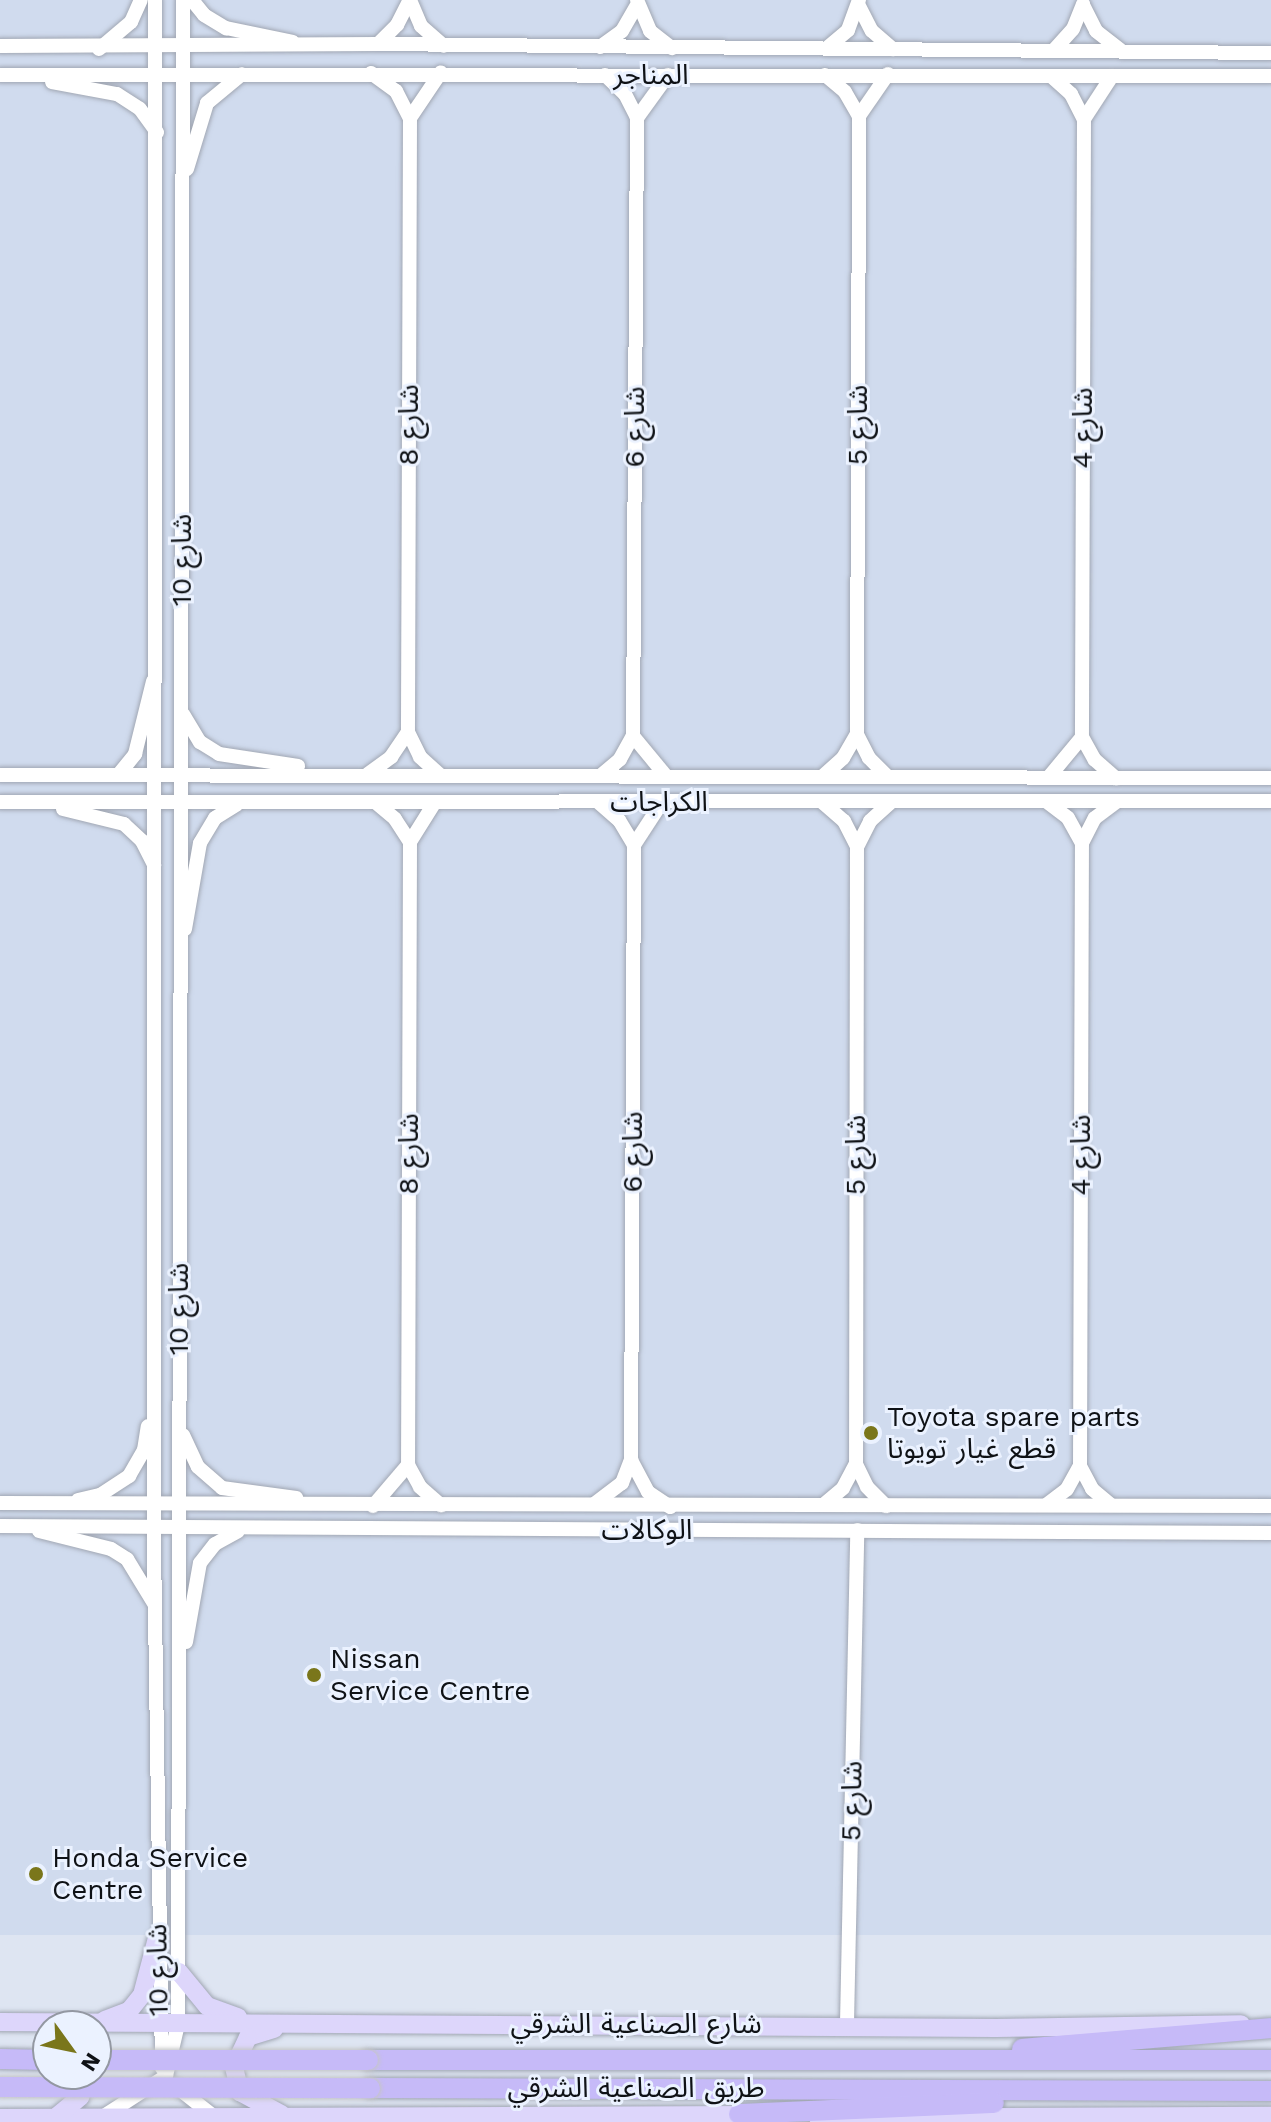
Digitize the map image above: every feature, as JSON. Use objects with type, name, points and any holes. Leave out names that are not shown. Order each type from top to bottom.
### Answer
[{"type":"highway","points":[[971,2057],[1049,2045],[1271,2026]]},
{"type":"highway","name":"طريق الصناعية الشرقي","points":[[112,2060],[971,2057],[1271,2060]]},
{"type":"highway","points":[[0,2059],[32,2060]]},
{"type":"highway","name":"طريق الصناعية الشرقي","points":[[0,2087],[1271,2091]]},
{"type":"highway","points":[[739,2114],[1000,2102],[1105,2090]]},
{"type":"main road","points":[[112,2018],[136,2004],[157,1938]]},
{"type":"main road","points":[[179,1972],[207,2006],[255,2024]]},
{"type":"main road","name":"شارع الصناعية الشرقي","points":[[0,2022],[32,2023]]},
{"type":"main road","points":[[291,2119],[249,2100],[235,2082],[234,2067],[248,2037],[309,2023]]},
{"type":"main road","name":"شارع الصناعية الشرقي","points":[[112,2024],[1271,2026]]},
{"type":"main road","points":[[55,2118],[80,2097],[82,2090]]},
{"type":"main road","points":[[739,2114],[762,2122]]},
{"type":"main road","points":[[0,2118],[291,2119],[739,2114],[890,2122],[1271,2116]]},
{"type":"street","points":[[99,49],[131,22],[141,0]]},
{"type":"street","name":"شارع 10","points":[[155,0],[157,872],[154,1383],[158,2024],[166,2076]]},
{"type":"street","name":"شارع 10","points":[[166,2076],[178,2024],[179,1972],[177,1529],[183,0]]},
{"type":"street","name":"المناجر","points":[[192,0],[204,15],[226,28],[301,45]]},
{"type":"street","points":[[378,44],[397,25],[410,0]]},
{"type":"street","points":[[410,0],[421,26],[444,47]]},
{"type":"street","points":[[599,48],[622,31],[636,3]]},
{"type":"street","points":[[636,3],[650,31],[673,48]]},
{"type":"street","points":[[828,47],[848,30],[859,3]]},
{"type":"street","points":[[859,3],[872,31],[893,49]]},
{"type":"street","points":[[1054,50],[1073,29],[1083,3]]},
{"type":"street","points":[[1083,3],[1096,31],[1121,51]]},
{"type":"street","name":"المناجر","points":[[0,46],[99,49],[378,44],[444,47],[1270,52]]},
{"type":"street","name":"شارع 10","points":[[182,180],[207,103],[246,72]]},
{"type":"street","points":[[371,73],[396,91],[410,118],[441,72]]},
{"type":"street","name":"المناجر","points":[[0,75],[441,72],[1271,76]]},
{"type":"street","points":[[825,75],[845,92],[859,116],[888,74]]},
{"type":"street","points":[[605,75],[625,94],[637,118]]},
{"type":"street","points":[[637,118],[649,95],[668,75]]},
{"type":"street","points":[[1051,76],[1071,94],[1084,119],[1112,76]]},
{"type":"street","name":"المناجر","points":[[32,77],[117,94],[140,109],[157,133]]},
{"type":"street","name":"شارع 5","points":[[857,734],[859,116]]},
{"type":"street","name":"شارع 8","points":[[408,732],[410,118]]},
{"type":"street","name":"شارع 6","points":[[633,736],[637,118]]},
{"type":"street","name":"شارع 4","points":[[1082,737],[1084,119]]},
{"type":"street","name":"شارع 10","points":[[119,774],[135,754],[157,670]]},
{"type":"street","name":"الكراجات","points":[[182,712],[200,742],[219,754],[322,773]]},
{"type":"street","points":[[367,774],[391,757],[408,732]]},
{"type":"street","points":[[408,732],[420,757],[440,775]]},
{"type":"street","points":[[823,776],[843,758],[857,734]]},
{"type":"street","points":[[857,734],[869,758],[888,777]]},
{"type":"street","points":[[600,776],[620,759],[633,736],[646,758],[666,776]]},
{"type":"street","points":[[1048,778],[1082,737],[1095,760],[1116,778]]},
{"type":"street","name":"الكراجات","points":[[0,775],[322,773],[1271,778]]},
{"type":"street","points":[[1082,843],[1095,818],[1116,801]]},
{"type":"street","name":"الكراجات","points":[[0,802],[1271,801]]},
{"type":"street","name":"شارع 10","points":[[181,940],[194,897],[200,843],[215,818],[241,802]]},
{"type":"street","points":[[375,802],[395,819],[410,842],[435,802]]},
{"type":"street","points":[[598,802],[619,820],[634,845],[662,802]]},
{"type":"street","points":[[822,802],[844,821],[857,847]]},
{"type":"street","points":[[857,847],[870,821],[891,802]]},
{"type":"street","points":[[1047,802],[1068,818],[1082,843]]},
{"type":"street","name":"الكراجات","points":[[47,803],[124,824],[142,841],[157,872]]},
{"type":"street","name":"شارع 8","points":[[408,1465],[410,842]]},
{"type":"street","name":"شارع 4","points":[[1080,1466],[1082,843]]},
{"type":"street","name":"شارع 6","points":[[631,1459],[634,845]]},
{"type":"street","name":"شارع 5","points":[[856,1464],[857,847]]},
{"type":"street","name":"شارع 10","points":[[59,1505],[116,1487],[138,1464],[154,1383]]},
{"type":"street","name":"الوكالات","points":[[179,1415],[189,1453],[211,1482],[236,1492],[335,1506]]},
{"type":"street","points":[[591,1506],[622,1483],[631,1459]]},
{"type":"street","points":[[631,1459],[639,1482],[670,1507]]},
{"type":"street","points":[[823,1505],[843,1488],[856,1464]]},
{"type":"street","points":[[856,1464],[867,1487],[886,1506]]},
{"type":"street","points":[[373,1506],[408,1465],[420,1487],[441,1506]]},
{"type":"street","points":[[1046,1505],[1067,1489],[1080,1466]]},
{"type":"street","points":[[1080,1466],[1092,1489],[1111,1505]]},
{"type":"street","name":"الوكالات","points":[[0,1503],[155,1507],[1271,1506]]},
{"type":"street","name":"الوكالات","points":[[0,1526],[1271,1533]]},
{"type":"street","name":"الوكالات","points":[[23,1527],[111,1549],[137,1572],[157,1609]]},
{"type":"street","name":"شارع 10","points":[[179,1678],[200,1563],[215,1544],[240,1529]]},
{"type":"street","name":"شارع 5","points":[[847,2023],[857,1530]]},
{"type":"street","points":[[100,2118],[166,2076],[218,2119]]},
{"type":"shaded area","points":[[0,0],[1271,0],[1271,1935],[0,1935]]},
{"type":"place","name":"Toyota spare parts قطع غيار تويوتا","points":[[871,1433]]},
{"type":"place","name":"Nissan Service Centre","points":[[314,1675]]},
{"type":"place","name":"Honda Service Centre","points":[[36,1874]]}]
